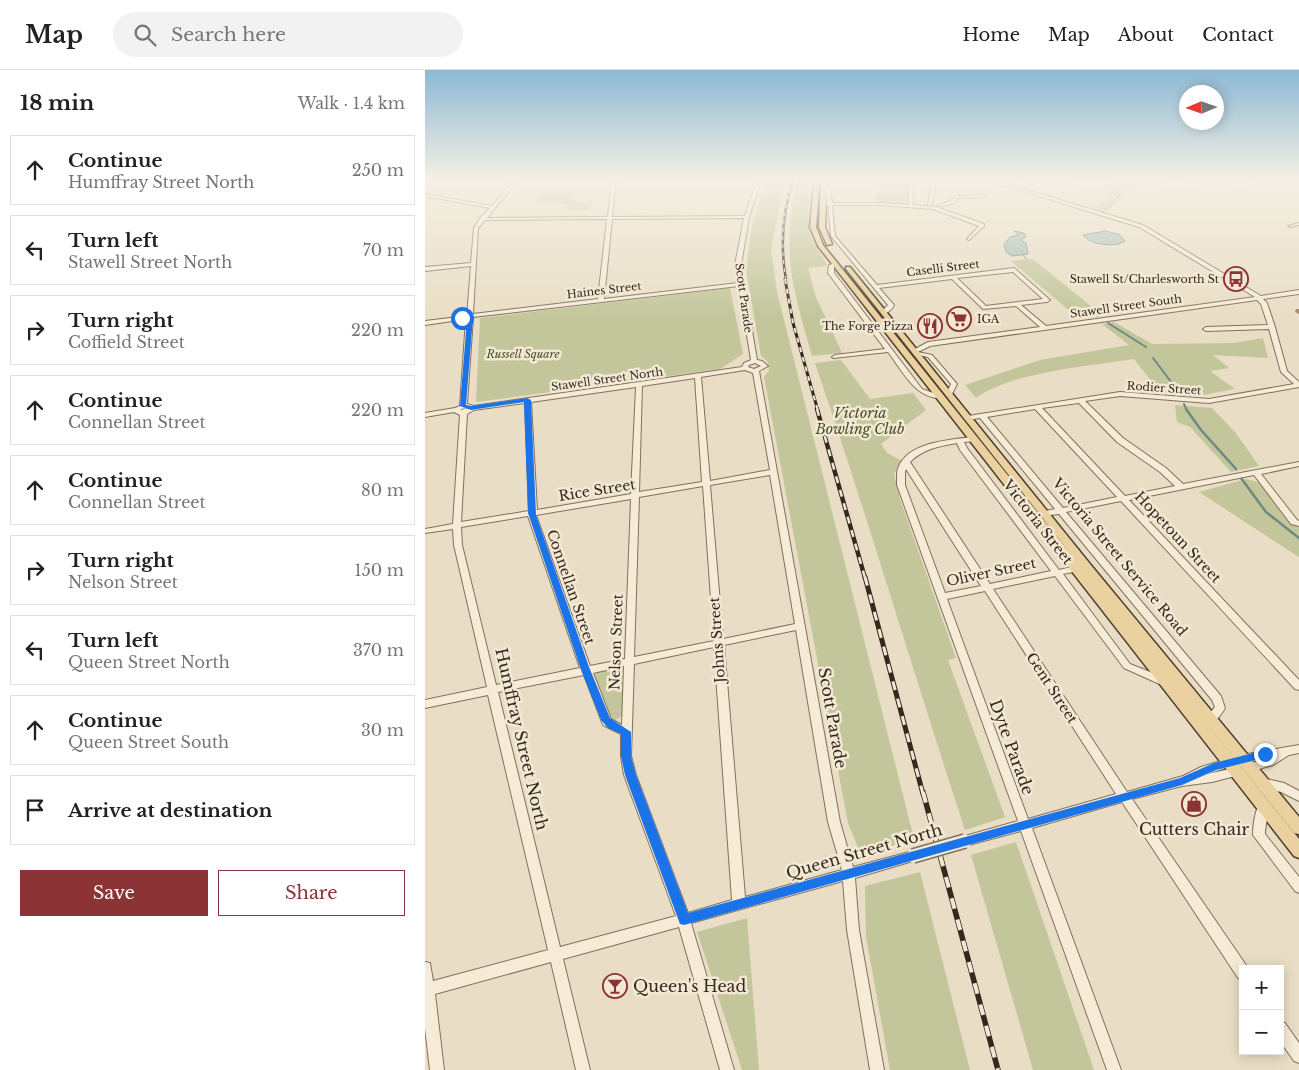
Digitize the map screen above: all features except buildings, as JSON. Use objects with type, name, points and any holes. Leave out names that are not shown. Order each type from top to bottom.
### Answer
[{"type":"main road","name":"Victoria Street","points":[[814,225],[814,233],[820,245],[911,350],[944,395]]},
{"type":"main road","name":"Victoria Street","points":[[823,225],[823,234],[884,312],[960,416],[1044,514],[1209,720],[1263,807],[1299,851]]},
{"type":"main road","points":[[835,264],[844,263]]},
{"type":"main road","name":"Victoria Street","points":[[960,416],[973,439],[1164,682],[1238,766],[1262,783],[1299,828]]},
{"type":"street","name":"Humffray Street North","points":[[478,225],[476,228],[473,264],[457,526],[458,545],[583,1070]]},
{"type":"street","points":[[601,300],[608,225]]},
{"type":"street","name":"Scott Parade","points":[[746,225],[738,264],[741,284],[836,829],[848,874],[853,930],[877,1070]]},
{"type":"street","points":[[832,225],[833,236],[891,306],[884,312]]},
{"type":"street","points":[[969,239],[980,225]]},
{"type":"street","points":[[1137,225],[1259,298],[1263,302],[1272,327],[1284,372],[1299,385]]},
{"type":"street","points":[[1290,226],[1296,225]]},
{"type":"street","points":[[844,263],[854,262]]},
{"type":"street","points":[[425,270],[473,264]]},
{"type":"street","points":[[835,264],[831,266],[831,273],[921,391],[944,395]]},
{"type":"street","name":"Caselli Street","points":[[875,287],[1014,270],[1047,300],[1018,305]]},
{"type":"street","points":[[953,277],[985,308],[1018,305],[1045,328]]},
{"type":"street","name":"Haines Street","points":[[425,323],[741,284]]},
{"type":"street","name":"Stawell Street South","points":[[911,350],[924,345],[955,340],[1299,292]]},
{"type":"street","points":[[1206,329],[1272,327]]},
{"type":"street","points":[[835,357],[888,350]]},
{"type":"street","points":[[745,368],[755,366]]},
{"type":"street","name":"Stawell Street North","points":[[425,414],[639,385],[745,368]]},
{"type":"street","name":"Johns Street","points":[[698,376],[717,644],[739,905]]},
{"type":"street","name":"Nelson Street","points":[[639,385],[626,756],[630,775],[684,920]]},
{"type":"street","name":"Rodier Street","points":[[960,416],[982,416],[1127,394],[1209,401],[1299,385]]},
{"type":"street","name":"Connellan Street","points":[[527,400],[532,513],[607,722],[626,732]]},
{"type":"street","points":[[1080,400],[1123,442],[1163,470],[1181,487]]},
{"type":"street","name":"Hopetoun Street","points":[[1037,407],[1299,686]]},
{"type":"street","name":"Victoria Street Service Road","points":[[982,416],[1217,699],[1220,708],[1209,720]]},
{"type":"street","points":[[906,462],[922,449],[973,439]]},
{"type":"street","points":[[960,441],[963,448],[1127,666],[1164,682]]},
{"type":"street","name":"Gent Street","points":[[906,462],[1124,797],[1239,967]]},
{"type":"street","name":"Dyte Parade","points":[[906,462],[901,472],[901,485],[1114,1070]]},
{"type":"street","points":[[1044,514],[1299,464]]},
{"type":"street","name":"Rice Street","points":[[425,531],[773,472]]},
{"type":"street","points":[[1256,472],[1295,522],[1299,524]]},
{"type":"street","name":"Oliver Street","points":[[941,597],[1075,569]]},
{"type":"street","points":[[425,704],[800,626]]},
{"type":"street","name":"Queen Street North","points":[[426,990],[1182,781],[1212,778],[1238,766],[1269,762],[1295,750]]},
{"type":"street","points":[[1262,783],[1284,788],[1299,796]]},
{"type":"street","points":[[1263,807],[1259,835],[1299,886]]},
{"type":"street","points":[[684,920],[727,1070]]},
{"type":"street","points":[[425,968],[426,990],[437,1070]]},
{"type":"street","points":[[1284,1034],[1299,1056]]},
{"type":"green space","points":[[752,225],[776,225],[771,250],[777,292],[914,839],[861,855],[848,823],[764,377],[769,370],[768,362],[761,356],[746,270]]},
{"type":"green space","points":[[790,225],[809,225],[813,241],[827,266],[808,268],[816,297],[842,353],[812,356],[794,289],[791,269]]},
{"type":"green space","points":[[1032,259],[1103,316],[1079,319],[1011,261]]},
{"type":"green space","name":"Russell Square","points":[[730,288],[743,354],[720,369],[476,402],[480,318]]},
{"type":"green space","points":[[1114,322],[1152,344],[1234,343],[1263,338],[1268,358],[1213,355],[1229,368],[1210,371],[1235,389],[1198,396],[1160,392],[1134,359],[1030,376],[991,389],[976,398],[965,385],[1040,360],[1129,345],[1102,324]]},
{"type":"green space","name":"Victoria Bowling Club","points":[[841,360],[870,399],[913,393],[926,410],[881,444],[887,453],[902,461],[894,474],[900,499],[956,658],[948,660],[1005,817],[965,830],[815,363]]},
{"type":"green space","points":[[1175,405],[1212,408],[1235,432],[1259,466],[1231,472],[1190,427],[1177,422]]},
{"type":"green space","points":[[1246,479],[1262,483],[1291,523],[1299,527],[1299,557],[1199,492]]},
{"type":"green space","points":[[618,667],[624,670],[622,716],[615,720],[611,717],[594,676],[597,672]]},
{"type":"green space","points":[[1016,842],[1094,1070],[1033,1070],[971,855]]},
{"type":"green space","points":[[920,872],[970,1070],[890,1070],[866,937],[865,886]]},
{"type":"green space","points":[[747,918],[759,1070],[742,1070],[697,932]]},
{"type":"water","points":[[1014,231],[1024,233],[1026,237],[1020,240],[1026,243],[1028,254],[1012,256],[1006,252],[1004,245],[1010,237],[1019,235]]},
{"type":"water","points":[[1106,231],[1120,235],[1125,241],[1109,245],[1091,241],[1083,235]]},
{"type":"waterway","points":[[1023,255],[1027,260]]},
{"type":"waterway","points":[[1108,323],[1146,347]]},
{"type":"waterway","points":[[1153,358],[1181,395]]},
{"type":"waterway","points":[[1184,404],[1186,410]]},
{"type":"waterway","points":[[1186,410],[1201,430],[1236,469]]},
{"type":"waterway","points":[[1241,478],[1266,512],[1299,538]]},
{"type":"railway","points":[[784,225],[783,254],[786,280]]},
{"type":"railway","points":[[785,279],[793,323],[818,411]]},
{"type":"railway","points":[[817,409],[865,578]]},
{"type":"railway","points":[[865,577],[923,794]]},
{"type":"railway","points":[[923,792],[998,1070]]},
{"type":"place","name":"Stawell St/Charlesworth St","points":[[1236,279]]},
{"type":"place","name":"IGA","points":[[959,319]]},
{"type":"place","name":"The Forge Pizza","points":[[930,326]]},
{"type":"place","name":"Cutters Chair","points":[[1194,804]]},
{"type":"place","name":"Queen's Head","points":[[615,986]]},
{"type":"route","points":[[462,318],[470,317],[463,406],[470,406],[471,408],[527,400],[533,513],[531,513],[586,670],[606,720],[611,725],[626,732],[625,747],[630,775],[684,920],[1182,781],[1227,762],[1265,754]]}]
